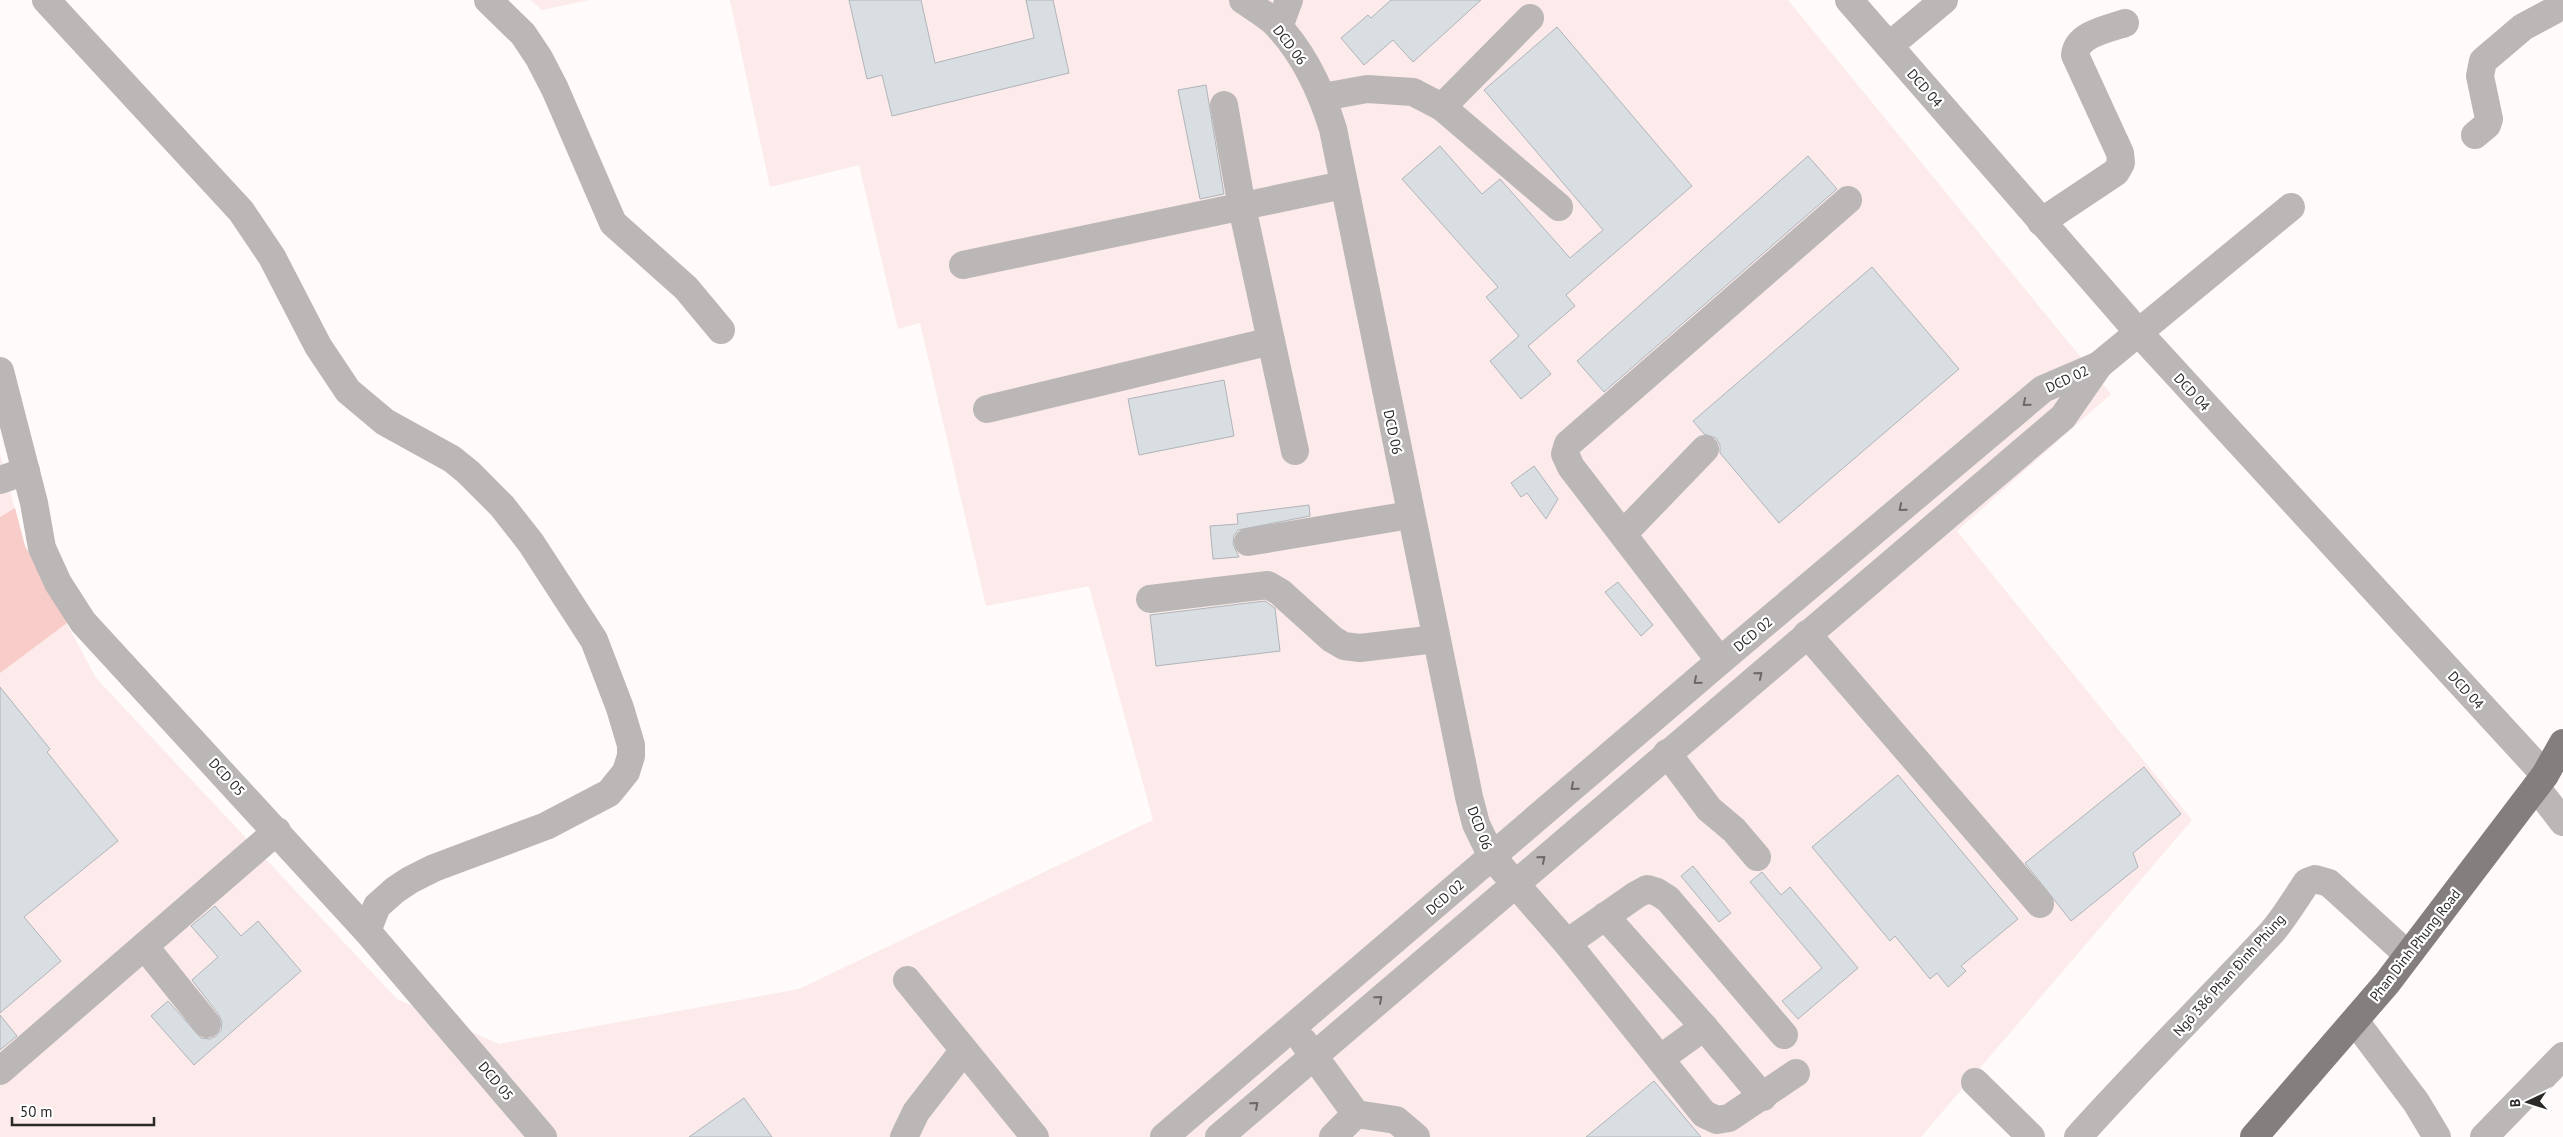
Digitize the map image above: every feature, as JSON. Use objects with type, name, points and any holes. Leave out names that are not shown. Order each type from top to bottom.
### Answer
[{"type":"main road","name":"Phan Dinh Phung Road","points":[[2254,1137],[2355,1021],[2408,955],[2540,781],[2563,743]]},
{"type":"street","points":[[46,0],[128,91],[196,160],[241,211],[272,256],[318,346],[348,391],[385,422],[452,459],[502,506],[531,543],[594,640],[620,708],[631,745],[631,756],[626,772],[609,794],[546,826],[434,868],[410,880],[377,906],[367,931]]},
{"type":"street","points":[[488,0],[523,34],[539,58],[555,89],[613,223],[686,288],[721,330]]},
{"type":"street","name":"DCD 06","points":[[1243,0],[1279,28],[1306,64],[1323,97],[1333,129],[1410,515],[1472,806],[1476,824],[1492,857],[1516,882],[1567,943],[1704,1114],[1716,1120],[1729,1118],[1796,1073]]},
{"type":"street","points":[[1279,28],[1289,0]]},
{"type":"street","name":"DCD 04","points":[[1850,0],[2139,333],[2540,781],[2563,822]]},
{"type":"street","points":[[1889,46],[1944,0]]},
{"type":"street","points":[[2474,135],[2487,125],[2489,118],[2480,76],[2483,61],[2523,27],[2553,11],[2560,0]]},
{"type":"street","points":[[1442,107],[1530,18]]},
{"type":"street","points":[[2041,222],[2116,172],[2121,164],[2120,153],[2103,112],[2075,55],[2076,47],[2082,40],[2125,23]]},
{"type":"street","points":[[1323,97],[1367,89],[1413,92],[1442,107],[1559,207]]},
{"type":"street","points":[[1224,105],[1242,207],[1295,451]]},
{"type":"street","points":[[963,264],[1343,185]]},
{"type":"street","points":[[1720,661],[1571,467],[1565,454],[1568,444],[1848,200]]},
{"type":"street","points":[[2099,364],[2291,207]]},
{"type":"street","points":[[987,409],[1271,341]]},
{"type":"street","name":"DCD 02","points":[[1218,1137],[2063,417],[2099,364]]},
{"type":"street","name":"DCD 02","points":[[1164,1137],[1720,661],[2042,389],[2099,364]]},
{"type":"street","name":"DCD 05","points":[[1,377],[5,412],[26,471],[42,548],[58,583],[84,622],[278,831],[367,931],[543,1137]]},
{"type":"street","points":[[1623,534],[1705,449]]},
{"type":"street","points":[[0,480],[26,471]]},
{"type":"street","points":[[1248,542],[1410,515]]},
{"type":"street","points":[[1150,599],[1268,585],[1280,592],[1332,639],[1344,646],[1360,648],[1436,639]]},
{"type":"street","points":[[1807,634],[2040,904]]},
{"type":"street","points":[[1667,753],[1709,809],[1734,830],[1756,857]]},
{"type":"street","points":[[0,1071],[278,831]]},
{"type":"street","name":"Ngõ 386 Phan Đình Phùng","points":[[2078,1137],[2138,1070],[2193,1017],[2272,931],[2307,882],[2315,879],[2329,883],[2408,955]]},
{"type":"street","points":[[1567,943],[1604,916],[1647,889],[1657,892],[1668,899],[1784,1035]]},
{"type":"street","points":[[1604,916],[1704,1027],[1762,1097]]},
{"type":"street","points":[[145,946],[208,1024]]},
{"type":"street","points":[[907,980],[1035,1137]]},
{"type":"street","points":[[2355,1021],[2416,1102],[2437,1137]]},
{"type":"street","points":[[1661,1058],[1704,1027]]},
{"type":"street","points":[[1292,1028],[1314,1054],[1356,1114],[1396,1120],[1416,1137]]},
{"type":"street","points":[[904,1137],[916,1112],[964,1050]]},
{"type":"street","points":[[2484,1137],[2563,1056]]},
{"type":"street","points":[[1975,1082],[2031,1137]]},
{"type":"street","points":[[1333,1137],[1356,1114]]},
{"type":"shaded area","points":[[531,0],[589,0],[542,10]]},
{"type":"shaded area","points":[[730,0],[1788,0],[2111,394],[1957,531],[2192,820],[1921,1137],[0,1137],[0,454],[25,546],[96,678],[397,999],[499,1044],[799,989],[1153,820],[1089,586],[986,606],[920,323],[898,329],[859,165],[770,187]]},
{"type":"shaded area","points":[[15,508],[25,546],[67,623],[0,673],[0,517]]},
{"type":"building","points":[[849,0],[921,0],[935,63],[1034,38],[1026,0],[1053,0],[1069,73],[892,116],[882,75],[867,79]]},
{"type":"building","points":[[1391,0],[1481,0],[1413,62],[1393,40],[1364,65],[1341,38],[1368,15],[1371,18]]},
{"type":"building","points":[[1557,27],[1692,186],[1566,295],[1575,306],[1528,346],[1551,374],[1521,399],[1490,361],[1519,336],[1486,297],[1498,287],[1402,179],[1440,146],[1482,194],[1500,179],[1570,258],[1603,230],[1484,90]]},
{"type":"building","points":[[1206,85],[1224,194],[1200,199],[1178,90]]},
{"type":"building","points":[[1808,156],[1837,189],[1604,392],[1577,361]]},
{"type":"building","points":[[1872,267],[1959,369],[1779,523],[1720,453],[1720,445],[1716,438],[1704,434],[1693,421]]},
{"type":"building","points":[[1224,380],[1234,436],[1139,455],[1128,399]]},
{"type":"building","points":[[1534,466],[1558,499],[1546,519],[1527,493],[1521,497],[1511,483]]},
{"type":"building","points":[[1309,505],[1310,516],[1238,530],[1234,536],[1233,544],[1239,557],[1213,559],[1210,526],[1238,524],[1237,514]]},
{"type":"building","points":[[1618,582],[1653,625],[1641,636],[1605,592]]},
{"type":"building","points":[[1265,601],[1275,608],[1280,651],[1156,666],[1150,615]]},
{"type":"building","points":[[0,687],[50,749],[47,752],[118,841],[24,917],[61,961],[0,1013]]},
{"type":"building","points":[[2144,767],[2181,814],[2133,853],[2138,867],[2071,921],[2025,863]]},
{"type":"building","points":[[1898,775],[2018,919],[1961,966],[1966,971],[1948,987],[1937,973],[1930,979],[1895,936],[1890,941],[1812,847]]},
{"type":"building","points":[[1693,866],[1731,913],[1719,922],[1681,876]]},
{"type":"building","points":[[1762,872],[1781,895],[1790,887],[1858,968],[1798,1019],[1782,1001],[1822,968],[1750,882]]},
{"type":"building","points":[[215,906],[241,936],[258,921],[301,971],[194,1065],[151,1016],[168,1001],[201,1038],[210,1039],[221,1030],[222,1022],[219,1015],[192,980],[218,957],[191,926]]},
{"type":"building","points":[[0,1015],[17,1036],[0,1050]]},
{"type":"building","points":[[1654,1081],[1701,1137],[1586,1137]]},
{"type":"building","points":[[744,1098],[772,1137],[689,1137]]}]
